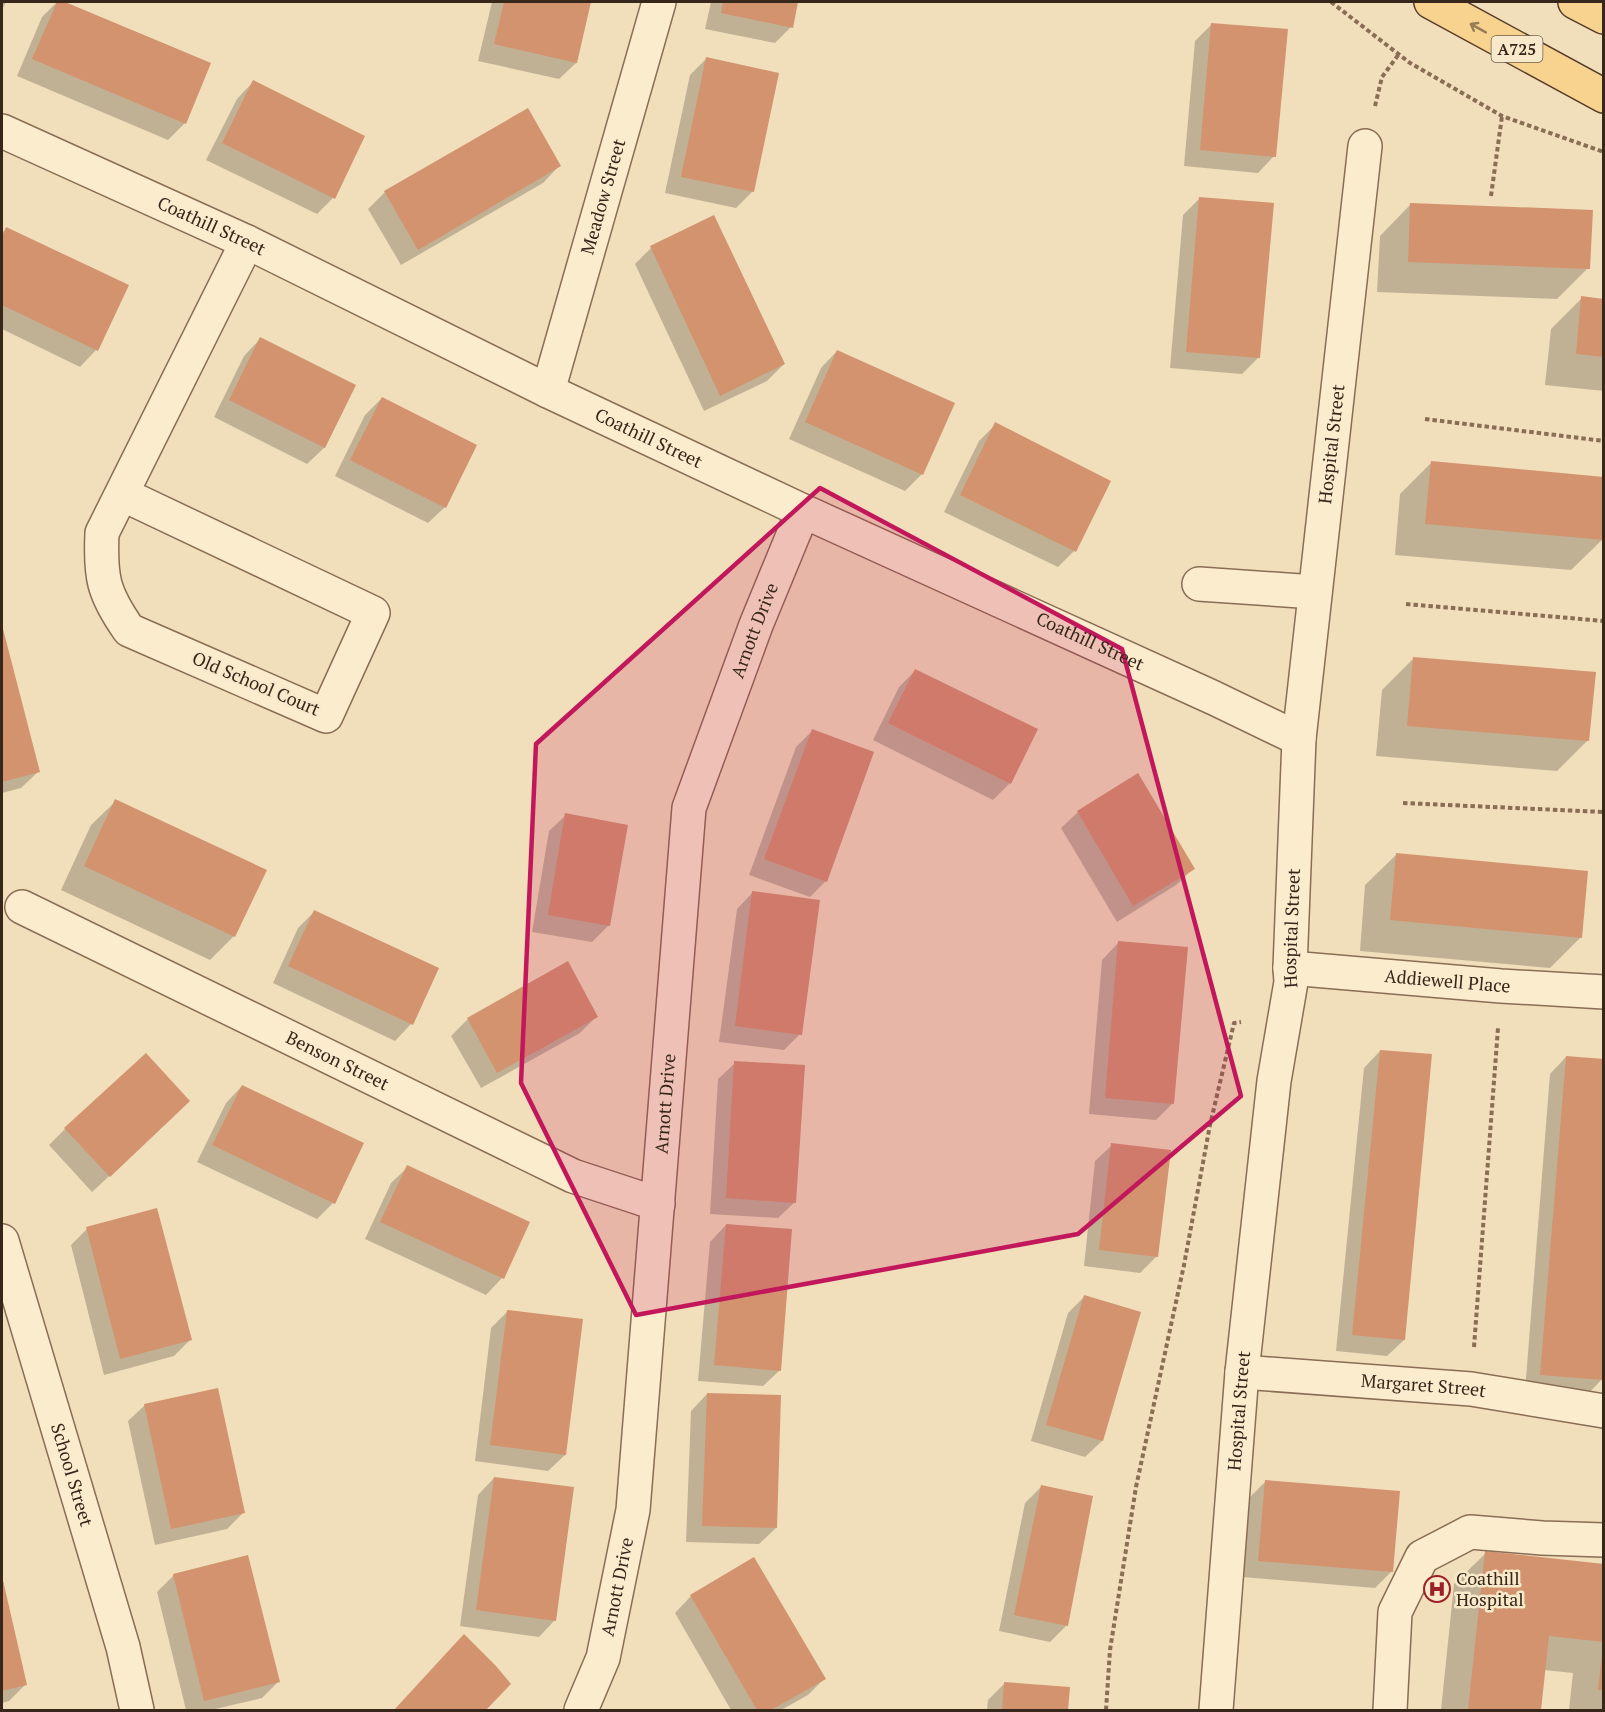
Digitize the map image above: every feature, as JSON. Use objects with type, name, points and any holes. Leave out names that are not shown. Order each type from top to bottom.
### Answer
[{"type":"main road","name":"A725","points":[[1431,2],[1604,96]]},
{"type":"main road","points":[[1575,2],[1604,17]]},
{"type":"street","name":"Meadow Street","points":[[548,391],[659,2]]},
{"type":"street","name":"Coathill Street","points":[[2,131],[247,242],[548,391],[802,511],[1214,698],[1299,739]]},
{"type":"street","name":"Hospital Street","points":[[1216,1710],[1242,1372],[1274,1081],[1291,982],[1299,739],[1365,146]]},
{"type":"street","name":"Old School Court","points":[[122,494],[373,613],[326,716],[129,630],[114,609],[106,590],[101,565],[102,533],[247,242]]},
{"type":"street","name":"Arnott Drive","points":[[581,1710],[603,1658],[633,1510],[689,808],[756,625],[802,511]]},
{"type":"street","points":[[1199,584],[1315,592]]},
{"type":"street","name":"Benson Street","points":[[22,907],[573,1176],[658,1204]]},
{"type":"street","name":"Addiewell Place","points":[[1290,968],[1501,986],[1604,992]]},
{"type":"street","name":"School Street","points":[[2,1241],[123,1647],[137,1710]]},
{"type":"street","name":"Margaret Street","points":[[1242,1372],[1471,1389],[1604,1411]]},
{"type":"street","points":[[1390,1710],[1395,1612],[1422,1557],[1470,1532],[1604,1540]]},
{"type":"path","points":[[1331,2],[1410,63],[1502,116],[1604,152]]},
{"type":"path","points":[[1365,146],[1382,76],[1400,54]]},
{"type":"path","points":[[1491,196],[1502,116]]},
{"type":"path","points":[[1425,419],[1604,441]]},
{"type":"path","points":[[1406,604],[1604,621]]},
{"type":"path","points":[[1403,803],[1604,812]]},
{"type":"path","points":[[1471,1389],[1501,986]]},
{"type":"path","points":[[1106,1710],[1110,1650],[1136,1487],[1184,1265],[1210,1125],[1234,1023],[1286,1013]]},
{"type":"highlighted area","points":[[820,488],[1122,649],[1241,1096],[1078,1234],[636,1315],[521,1083],[536,744]]},
{"type":"building","points":[[57,2],[65,2],[211,63],[186,124],[32,59]]},
{"type":"building","points":[[504,2],[591,2],[577,63],[494,44]]},
{"type":"building","points":[[723,2],[798,2],[793,28],[721,13]]},
{"type":"building","points":[[1211,23],[1288,29],[1276,157],[1200,150]]},
{"type":"building","points":[[706,57],[779,73],[754,192],[681,177]]},
{"type":"building","points":[[253,80],[365,136],[335,199],[222,143]]},
{"type":"building","points":[[528,108],[561,166],[418,250],[384,191]]},
{"type":"building","points":[[1199,197],[1274,203],[1260,358],[1186,352]]},
{"type":"building","points":[[1410,203],[1593,210],[1590,269],[1408,262]]},
{"type":"building","points":[[714,215],[785,364],[720,396],[650,246]]},
{"type":"building","points":[[6,227],[129,285],[98,351],[2,305],[2,237]]},
{"type":"building","points":[[1581,296],[1604,299],[1604,357],[1576,354]]},
{"type":"building","points":[[260,337],[356,385],[325,448],[229,400]]},
{"type":"building","points":[[837,350],[955,403],[923,475],[805,422]]},
{"type":"building","points":[[382,397],[477,445],[446,508],[350,460]]},
{"type":"building","points":[[995,422],[1111,481],[1076,552],[960,495]]},
{"type":"building","points":[[1431,461],[1604,477],[1604,540],[1425,524]]},
{"type":"building","points":[[2,625],[40,772],[2,782]]},
{"type":"building","points":[[1413,657],[1596,672],[1589,741],[1407,726]]},
{"type":"building","points":[[915,669],[1038,729],[1011,784],[888,723]]},
{"type":"building","points":[[812,729],[874,752],[827,882],[764,859]]},
{"type":"building","points":[[1138,773],[1195,869],[1133,906],[1077,811]]},
{"type":"building","points":[[115,799],[267,870],[235,937],[84,866]]},
{"type":"building","points":[[565,813],[628,825],[610,926],[548,915]]},
{"type":"building","points":[[1396,853],[1588,871],[1582,938],[1390,920]]},
{"type":"building","points":[[752,891],[820,900],[802,1035],[735,1026]]},
{"type":"building","points":[[314,910],[439,968],[413,1025],[288,966]]},
{"type":"building","points":[[1118,941],[1188,947],[1174,1104],[1105,1098]]},
{"type":"building","points":[[568,961],[598,1017],[497,1073],[467,1018]]},
{"type":"building","points":[[1380,1050],[1432,1054],[1405,1340],[1352,1335]]},
{"type":"building","points":[[146,1053],[190,1101],[110,1177],[64,1128]]},
{"type":"building","points":[[1566,1056],[1604,1059],[1604,1380],[1540,1375]]},
{"type":"building","points":[[734,1061],[805,1065],[796,1203],[726,1198]]},
{"type":"building","points":[[242,1085],[364,1143],[335,1204],[212,1145]]},
{"type":"building","points":[[1111,1143],[1171,1150],[1158,1257],[1099,1250]]},
{"type":"building","points":[[407,1165],[530,1222],[504,1279],[380,1222]]},
{"type":"building","points":[[157,1208],[192,1340],[120,1359],[86,1227]]},
{"type":"building","points":[[726,1224],[792,1229],[781,1371],[714,1365]]},
{"type":"building","points":[[1084,1295],[1141,1312],[1103,1441],[1046,1425]]},
{"type":"building","points":[[507,1310],[583,1319],[566,1455],[490,1445]]},
{"type":"building","points":[[218,1388],[245,1513],[171,1529],[144,1404]]},
{"type":"building","points":[[707,1393],[781,1395],[777,1528],[702,1526]]},
{"type":"building","points":[[494,1477],[574,1487],[556,1621],[476,1610]]},
{"type":"building","points":[[1265,1480],[1400,1491],[1393,1572],[1258,1561]]},
{"type":"building","points":[[1041,1485],[1093,1496],[1068,1626],[1014,1615]]},
{"type":"building","points":[[1485,1551],[1604,1564],[1604,1642],[1549,1636],[1541,1710],[1468,1710]]},
{"type":"building","points":[[248,1555],[280,1682],[204,1701],[173,1574]]},
{"type":"building","points":[[754,1557],[826,1679],[771,1710],[757,1710],[690,1595]]},
{"type":"building","points":[[2,1576],[27,1685],[2,1691]]},
{"type":"building","points":[[464,1634],[511,1684],[486,1710],[394,1710]]},
{"type":"building","points":[[1602,1653],[1604,1653],[1604,1690],[1598,1690]]},
{"type":"building","points":[[1004,1682],[1070,1687],[1068,1710],[1002,1710]]},
{"type":"place","name":"Coathill Hospital","points":[[1437,1589]]}]
